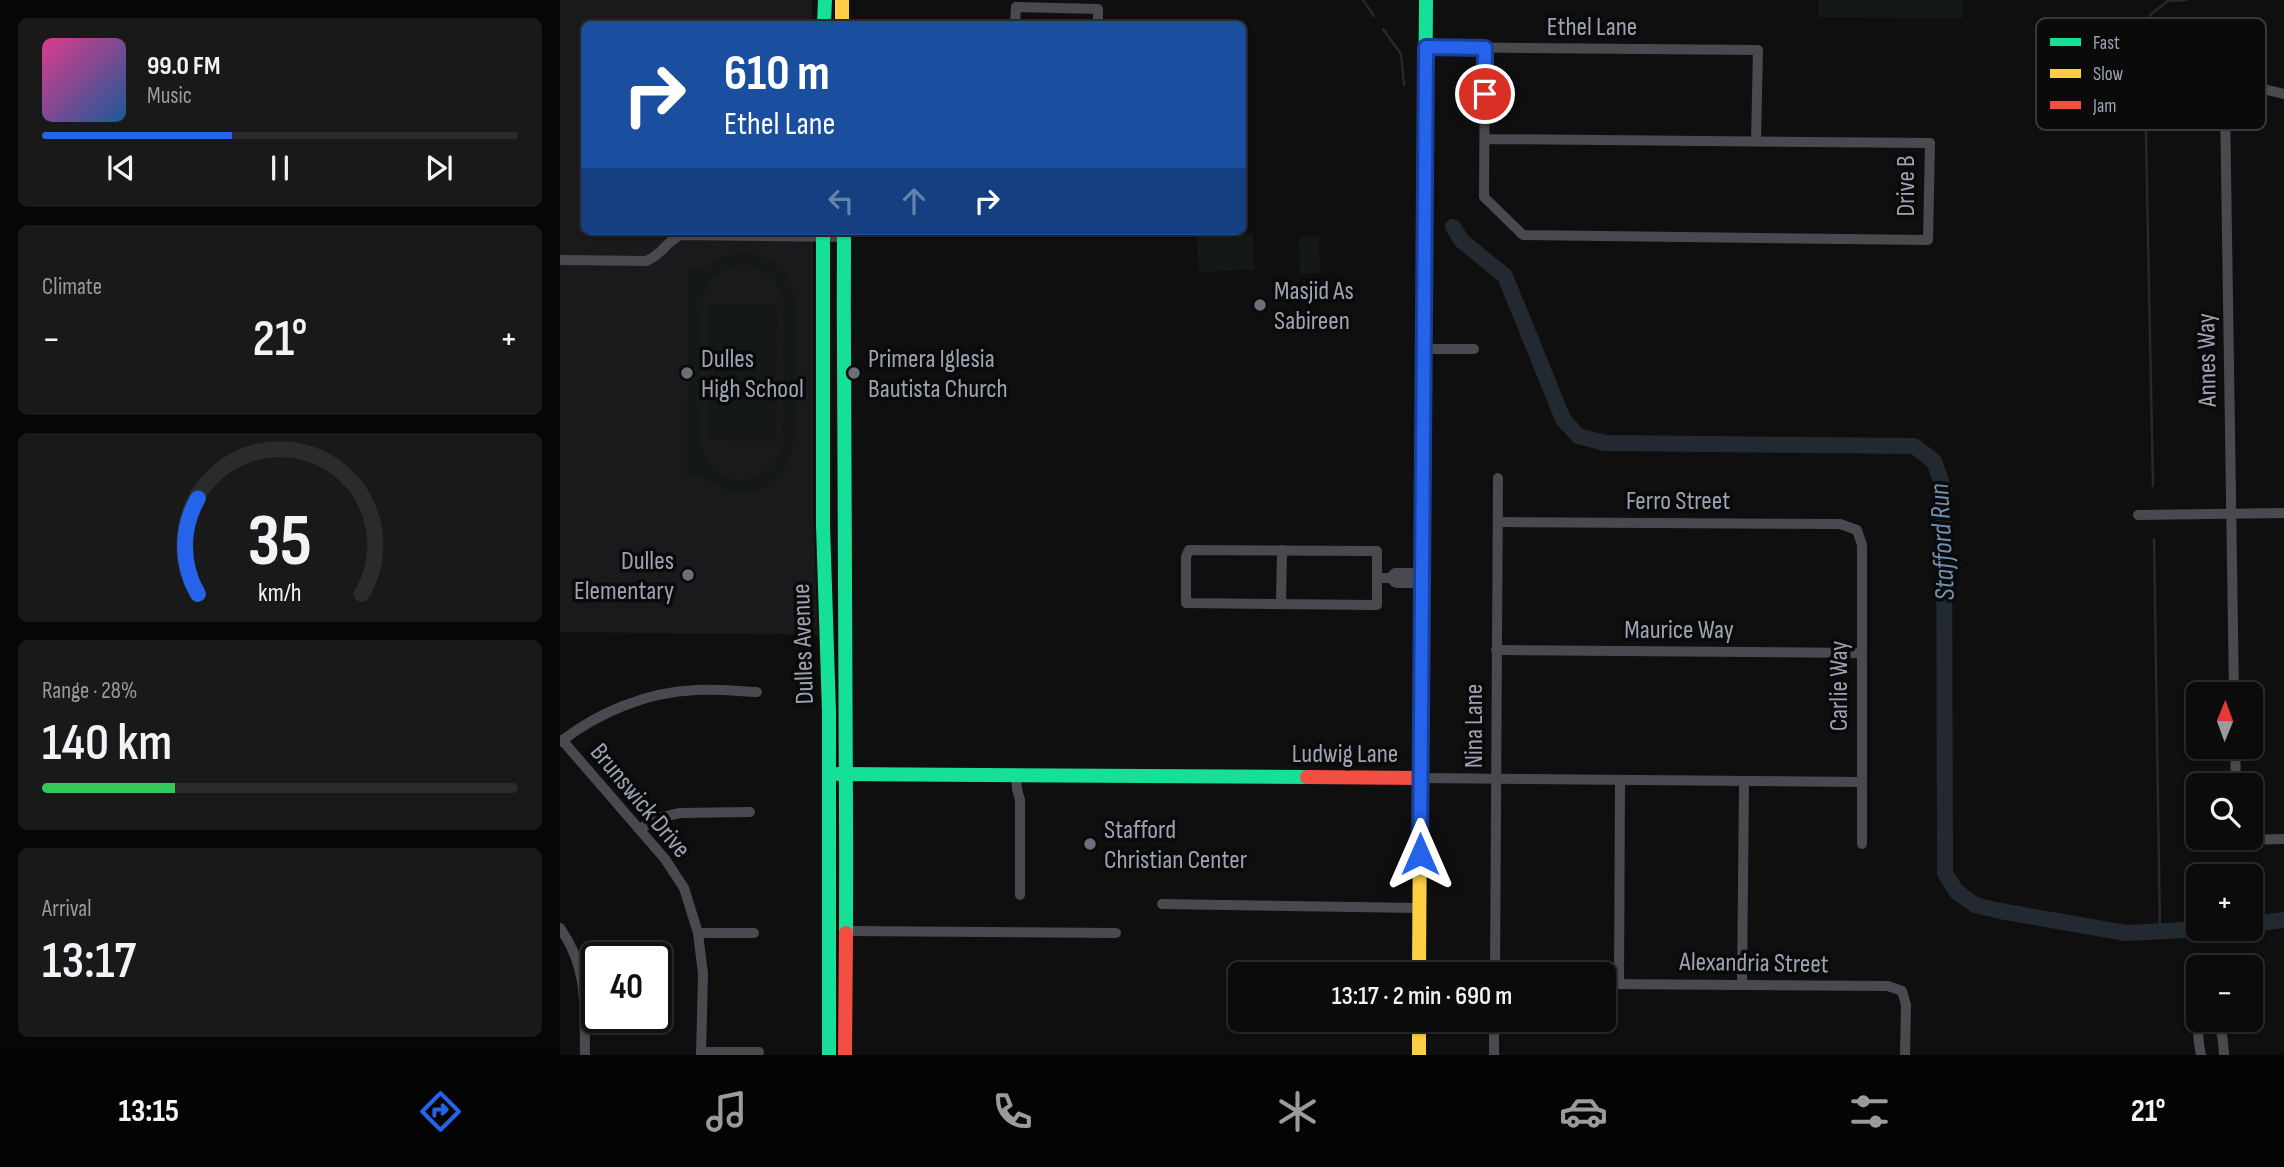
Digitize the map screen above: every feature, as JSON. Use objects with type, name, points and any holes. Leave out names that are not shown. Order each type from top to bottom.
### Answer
[{"type":"main road","points":[[824,21],[825,0]]},
{"type":"main road","points":[[842,0],[842,21]]},
{"type":"main road","points":[[1419,962],[1426,0]]},
{"type":"main road","name":"Dulles Avenue","points":[[823,235],[822,525],[829,671],[829,1055]]},
{"type":"main road","name":"Dulles Avenue","points":[[844,235],[845,1055]]},
{"type":"main road","name":"Ludwig Lane","points":[[829,774],[1421,778]]},
{"type":"main road","points":[[830,999],[845,1000]]},
{"type":"main road","points":[[1419,1032],[1419,1055]]},
{"type":"street","points":[[1015,21],[1016,7],[1098,9],[1098,21]]},
{"type":"street","name":"Ethel Lane","points":[[1426,47],[1758,50],[1756,140]]},
{"type":"street","points":[[1485,48],[1485,139]]},
{"type":"street","name":"Annes Way","points":[[2266,90],[2284,94]]},
{"type":"street","name":"Annes Way","points":[[2225,130],[2234,682]]},
{"type":"street","name":"Drive B","points":[[1485,139],[1930,143],[1928,240],[1524,236],[1485,197],[1485,139]]},
{"type":"street","points":[[560,260],[646,261],[658,256],[670,240],[680,235]]},
{"type":"street","points":[[1423,349],[1474,349]]},
{"type":"street","name":"Nina Lane","points":[[1495,962],[1498,478]]},
{"type":"street","points":[[2138,515],[2284,513]]},
{"type":"street","name":"Ferro Street","points":[[1498,522],[1840,524],[1857,530]]},
{"type":"street","name":"Carlie Way","points":[[1857,530],[1862,545],[1862,844]]},
{"type":"street","points":[[1189,550],[1377,551],[1377,578],[1377,605],[1186,603],[1186,557],[1189,550]]},
{"type":"street","points":[[1281,604],[1282,550]]},
{"type":"street","points":[[1377,578],[1390,578],[1396,583],[1422,578]]},
{"type":"street","name":"Maurice Way","points":[[1496,650],[1861,653]]},
{"type":"street","points":[[561,741],[592,720],[655,695],[695,690],[757,692]]},
{"type":"street","name":"Brunswick Drive","points":[[561,741],[665,859],[684,888],[698,933],[703,974],[701,1053]]},
{"type":"street","points":[[1016,776],[1020,800],[1020,895]]},
{"type":"street","name":"Ludwig Lane","points":[[1421,778],[1861,782]]},
{"type":"street","points":[[1619,984],[1620,780]]},
{"type":"street","points":[[1742,985],[1744,781]]},
{"type":"street","points":[[639,829],[662,817],[680,813],[750,812]]},
{"type":"street","points":[[2263,839],[2284,839]]},
{"type":"street","points":[[1162,904],[1420,908]]},
{"type":"street","points":[[560,928],[577,958],[584,985],[585,1055]]},
{"type":"street","points":[[846,932],[1116,933]]},
{"type":"street","points":[[698,933],[754,933]]},
{"type":"street","name":"Alexandria Street","points":[[1619,984],[1888,986],[1902,991],[1906,1005],[1905,1055]]},
{"type":"street","points":[[1494,1032],[1494,1055]]},
{"type":"street","points":[[2199,1032],[2201,1055]]},
{"type":"street","points":[[2221,1032],[2224,1055]]},
{"type":"street","points":[[701,1053],[759,1052]]},
{"type":"shaded area","name":"Dulles High School","points":[[560,0],[812,0],[812,21],[581,21],[581,235],[813,235],[813,517],[818,635],[560,632]]},
{"type":"shaded area","points":[[1818,0],[1963,0],[1963,18],[1818,17]]},
{"type":"shaded area","points":[[1253,234],[1254,270],[1199,272],[1197,236]]},
{"type":"shaded area","points":[[1319,236],[1320,273],[1300,274],[1299,237]]},
{"type":"shaded area","points":[[735,254],[757,255],[773,262],[784,273],[791,287],[796,321],[792,451],[788,462],[774,481],[754,491],[742,493],[729,491],[704,478],[687,478],[689,267],[707,267],[719,259]],"holes":[[[735,266],[752,266],[772,278],[783,298],[783,446],[776,462],[765,473],[751,479],[737,480],[712,468],[704,455],[700,438],[702,299],[708,285],[722,271]]]},
{"type":"shaded area","points":[[708,304],[777,304],[776,441],[707,440]]},
{"type":"waterway","name":"Stafford Run","points":[[1363,0],[1374,16]]},
{"type":"waterway","points":[[2149,18],[2168,1],[2186,0]]},
{"type":"waterway","name":"Stafford Run","points":[[1383,29],[1401,54],[1404,85]]},
{"type":"waterway","points":[[2146,130],[2153,486]]},
{"type":"waterway","name":"Stafford Run","points":[[1453,227],[1462,241],[1505,276],[1563,419],[1578,436],[1605,443],[1914,446],[1934,461],[1944,490],[1945,873],[1956,891],[1975,905],[2000,911],[2126,933],[2186,930]]},
{"type":"waterway","points":[[2154,539],[2160,931]]},
{"type":"waterway","name":"Stafford Run","points":[[2263,922],[2284,920]]},
{"type":"traffic: fast","points":[[824,21],[825,0]]},
{"type":"traffic: fast","points":[[1421,647],[1426,0]]},
{"type":"traffic: fast","points":[[823,235],[823,525],[829,712],[829,1055]]},
{"type":"traffic: fast","points":[[844,235],[846,933]]},
{"type":"traffic: fast","points":[[838,774],[1307,777]]},
{"type":"traffic: slow","points":[[842,0],[842,21]]},
{"type":"traffic: slow","points":[[1419,962],[1421,647]]},
{"type":"traffic: slow","points":[[1419,1032],[1419,1055]]},
{"type":"traffic: jam","points":[[1307,777],[1421,778]]},
{"type":"traffic: jam","points":[[845,1055],[846,933]]},
{"type":"place","name":"Masjid As Sabireen","points":[[1260,305]]},
{"type":"place","name":"Dulles High School","points":[[687,373]]},
{"type":"place","name":"Primera Iglesia Bautista Church","points":[[854,373]]},
{"type":"place","name":"Dulles Elementary","points":[[688,575]]},
{"type":"place","name":"Stafford Christian Center","points":[[1090,844]]},
{"type":"route","points":[[1420,854],[1426,47],[1485,48],[1485,94]]}]
